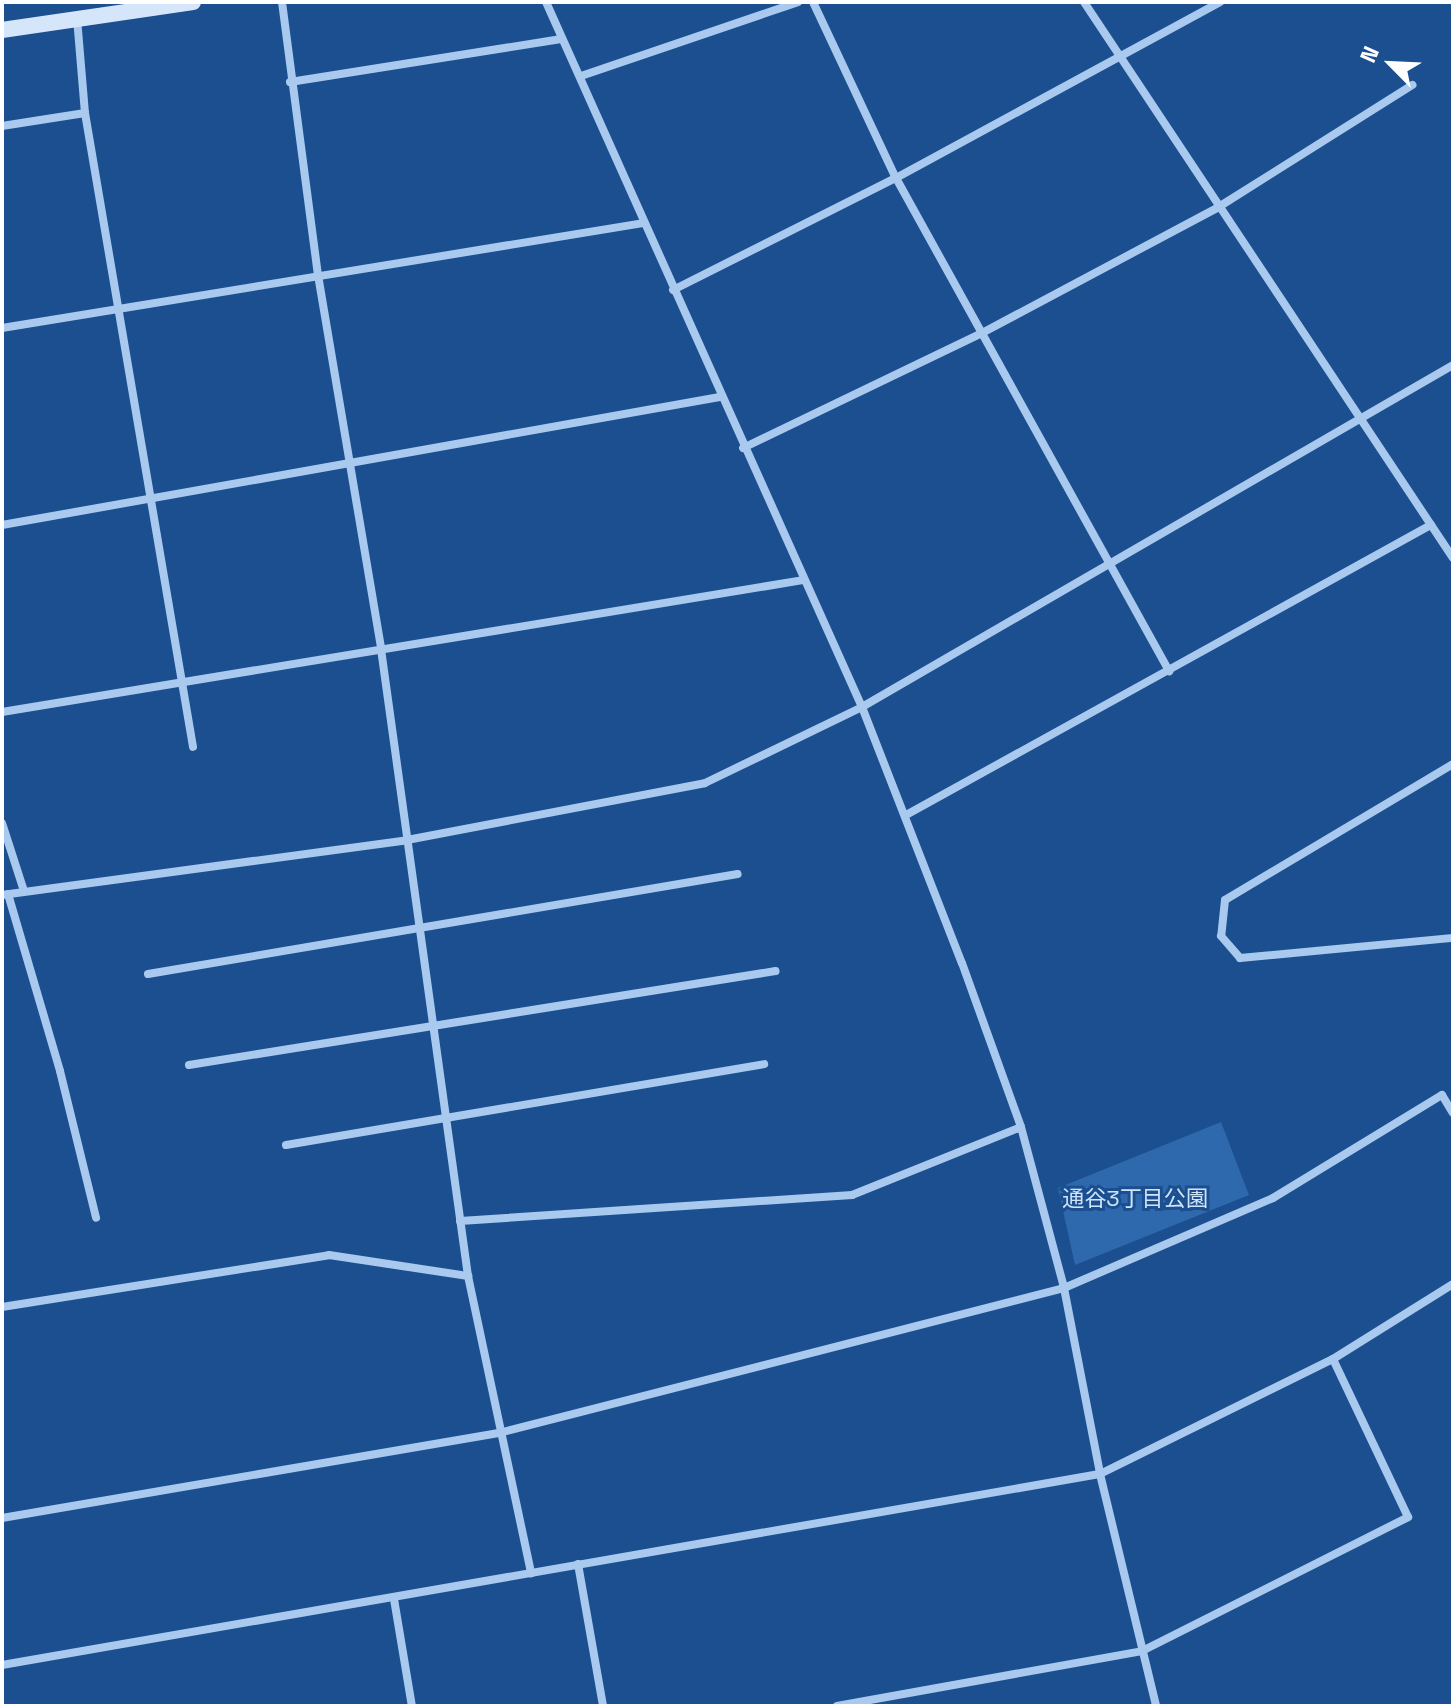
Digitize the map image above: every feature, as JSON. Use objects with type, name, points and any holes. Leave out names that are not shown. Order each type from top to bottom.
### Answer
[{"type":"street","points":[[2,30],[193,2]]},
{"type":"street","points":[[282,2],[290,82],[318,275],[347,462],[381,649],[468,1276],[531,1573]]},
{"type":"street","points":[[546,2],[720,397],[862,707],[906,815],[1021,1127],[1064,1288],[1100,1474],[1156,1706]]},
{"type":"street","points":[[581,76],[798,2]]},
{"type":"street","points":[[813,2],[896,178],[1105,564],[1169,671]]},
{"type":"street","points":[[1084,2],[1117,57],[1356,419],[1453,558]]},
{"type":"street","points":[[673,290],[896,178],[1220,2]]},
{"type":"street","points":[[77,18],[85,113],[193,747]]},
{"type":"street","points":[[290,82],[560,39]]},
{"type":"street","points":[[743,448],[982,333],[1217,208],[1412,85]]},
{"type":"street","points":[[2,126],[85,113]]},
{"type":"street","points":[[2,328],[644,223]]},
{"type":"street","points":[[96,1218],[60,1071],[5,894],[407,840],[705,783],[862,707],[1453,365]]},
{"type":"street","points":[[2,525],[720,397]]},
{"type":"street","points":[[906,815],[1431,525]]},
{"type":"street","points":[[2,712],[804,580]]},
{"type":"street","points":[[1453,764],[1225,900],[1221,936],[1240,958],[1453,938]]},
{"type":"street","points":[[2,823],[24,891]]},
{"type":"street","points":[[148,974],[421,931],[738,874]]},
{"type":"street","points":[[189,1065],[776,971]]},
{"type":"street","points":[[286,1145],[764,1064]]},
{"type":"street","points":[[2,1518],[499,1433],[1064,1288],[1273,1198],[1442,1095],[1453,1113]]},
{"type":"street","points":[[460,1221],[852,1195],[1021,1127]]},
{"type":"street","points":[[2,1307],[329,1255],[468,1276]]},
{"type":"street","points":[[2,1665],[1100,1474],[1333,1359],[1453,1284]]},
{"type":"street","points":[[837,1706],[1142,1651],[1408,1517],[1333,1359]]},
{"type":"street","points":[[578,1564],[603,1706]]},
{"type":"street","points":[[394,1599],[412,1706]]},
{"type":"green space","name":"通谷3丁目公園","points":[[1221,1122],[1249,1195],[1075,1265],[1058,1188]]}]
